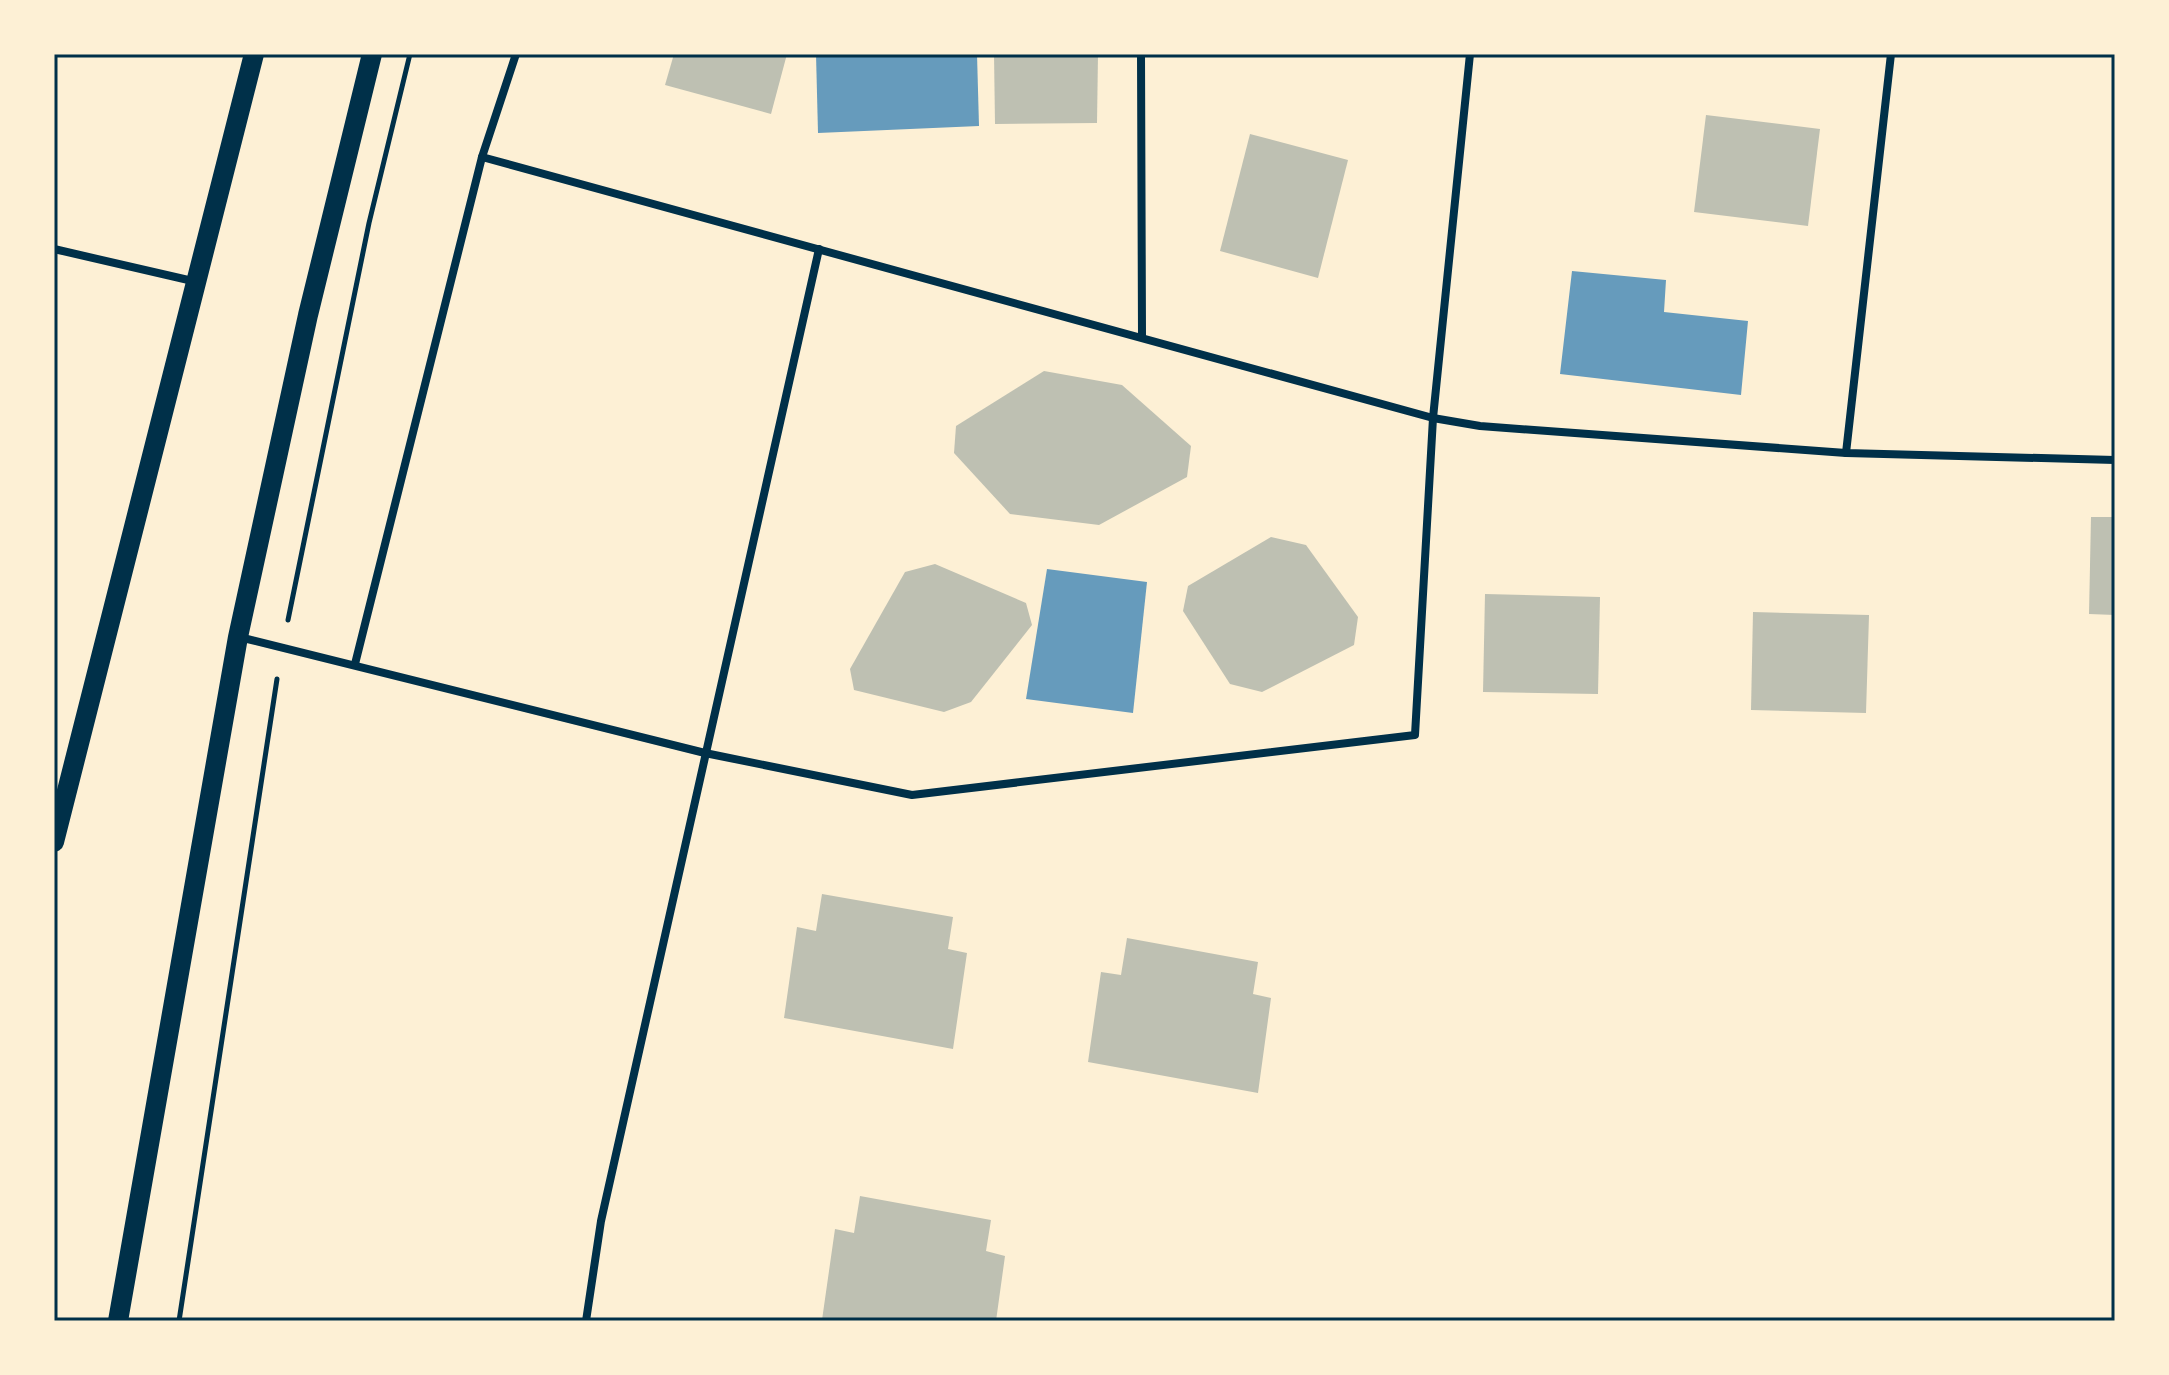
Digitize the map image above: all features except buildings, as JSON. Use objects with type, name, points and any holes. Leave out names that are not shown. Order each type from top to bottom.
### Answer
[{"type":"main road","points":[[54,842],[254,54]]},
{"type":"main road","points":[[118,1321],[238,637],[308,315],[372,54]]},
{"type":"street","points":[[355,664],[482,157],[516,54]]},
{"type":"street","points":[[1141,54],[1142,337]]},
{"type":"street","points":[[238,637],[705,753],[912,795],[1415,735],[1433,418],[1470,54]]},
{"type":"street","points":[[1846,453],[1891,54]]},
{"type":"street","points":[[482,157],[1433,418],[1480,426],[1846,453],[2115,460]]},
{"type":"street","points":[[54,249],[197,282]]},
{"type":"street","points":[[586,1321],[601,1221],[819,249]]},
{"type":"path","points":[[288,620],[369,223],[410,54]]},
{"type":"path","points":[[179,1321],[277,679]]},
{"type":"water","points":[[816,54],[977,54],[979,126],[818,133]]},
{"type":"water","points":[[1572,271],[1666,280],[1664,312],[1748,321],[1741,395],[1560,374]]},
{"type":"water","points":[[1047,569],[1147,582],[1133,713],[1026,699]]}]
